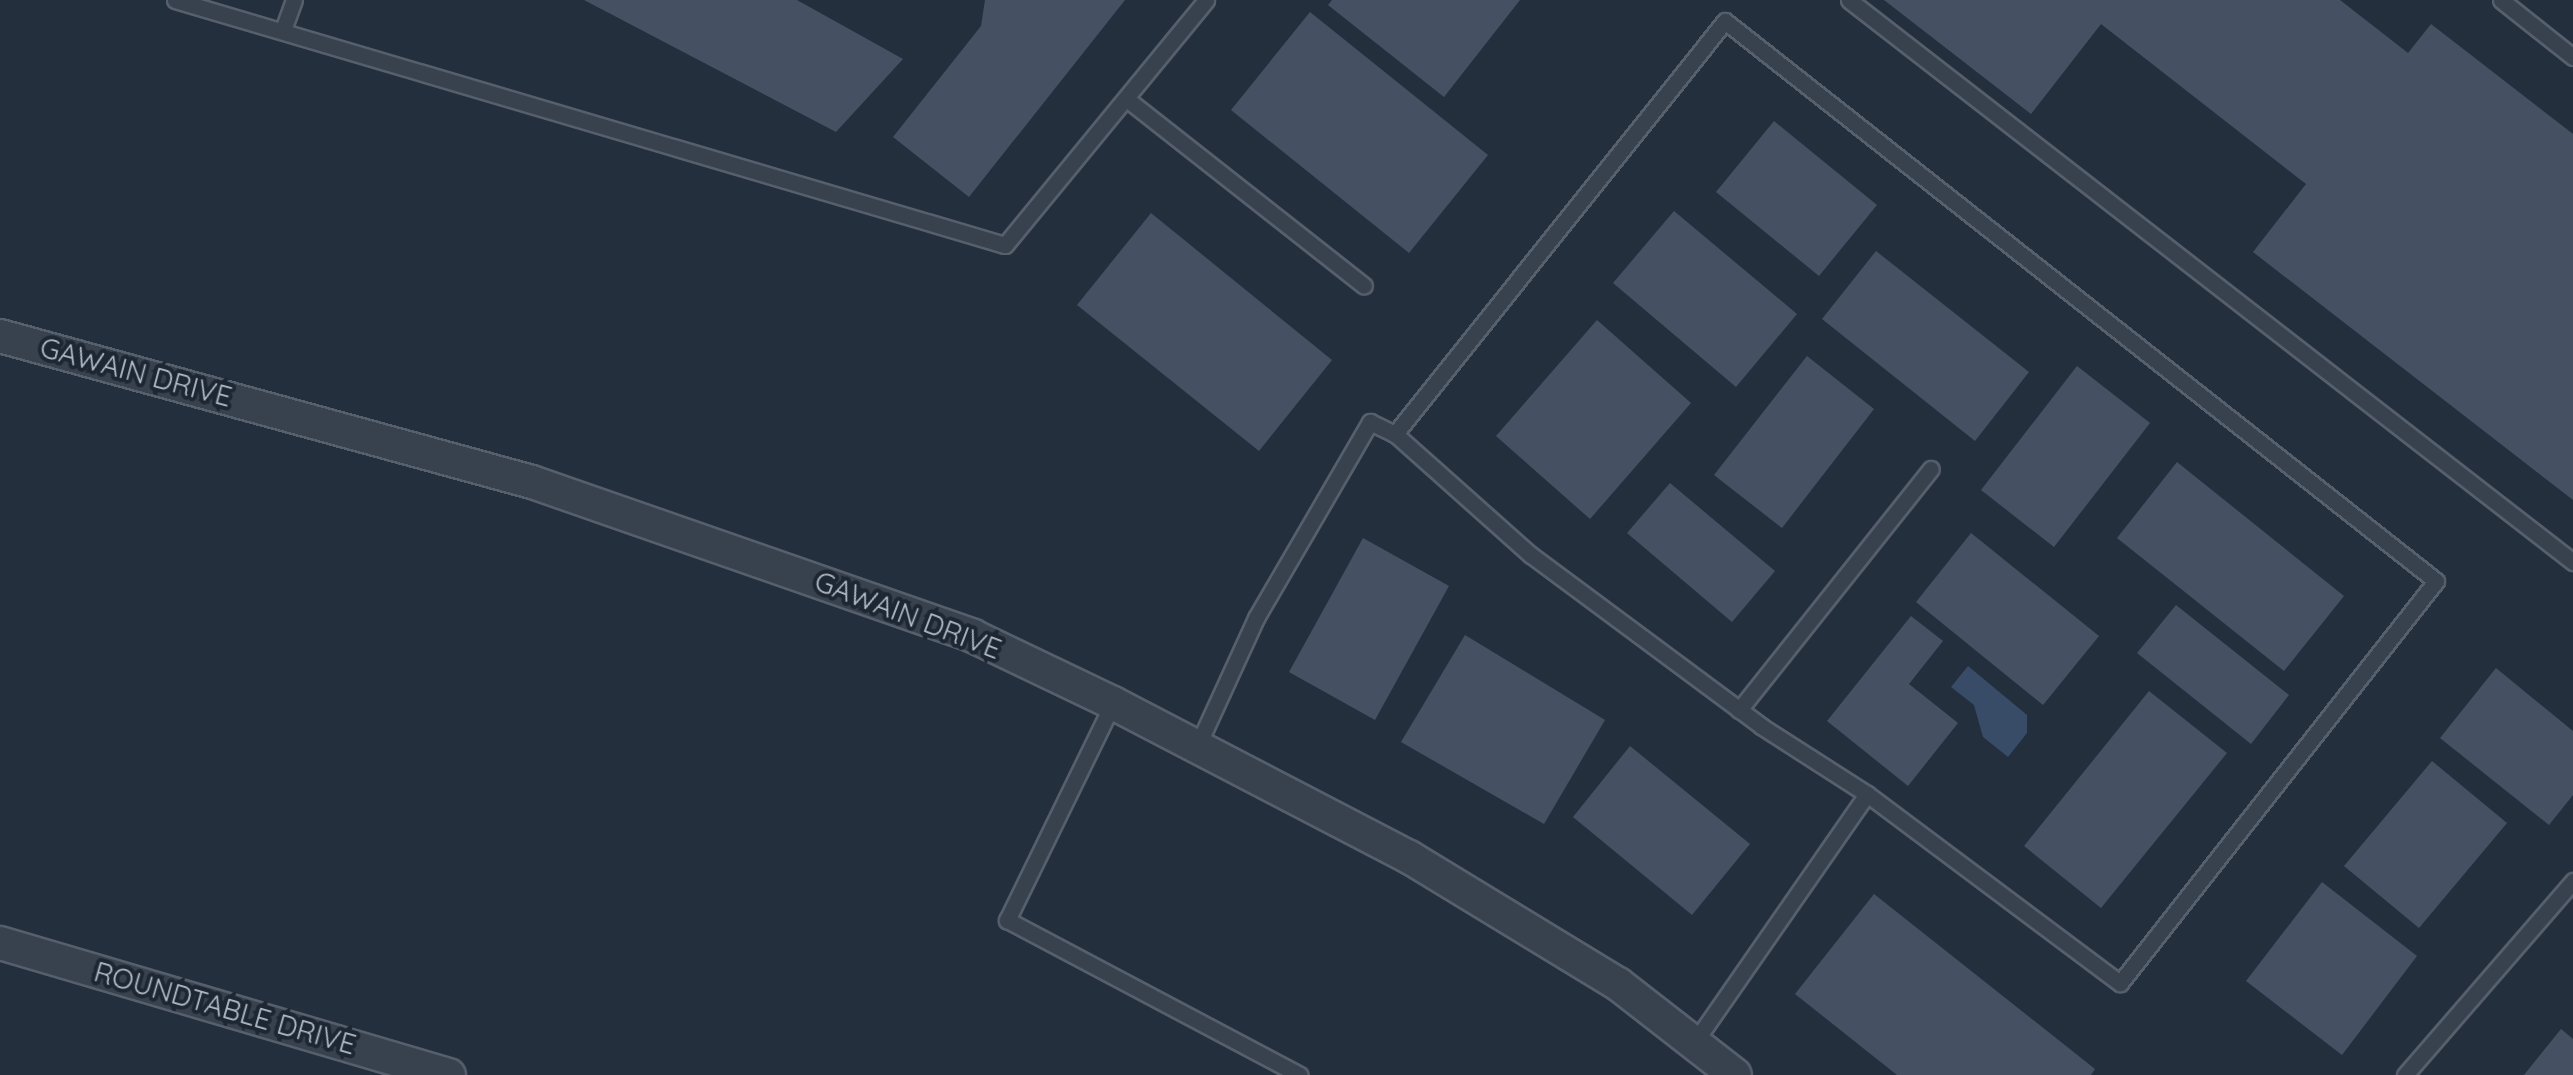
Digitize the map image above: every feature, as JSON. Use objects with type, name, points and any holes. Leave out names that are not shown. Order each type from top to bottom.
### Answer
[{"type":"street","name":"GAWAIN DRIVE","points":[[0,336],[532,482],[973,636],[1113,703],[1409,858],[1618,984],[1736,1075]]},
{"type":"street","name":"ROUNDTABLE DRIVE","points":[[0,943],[449,1075]]},
{"type":"lane","points":[[175,0],[1005,245],[1128,100],[1206,0]]},
{"type":"lane","points":[[283,30],[294,0]]},
{"type":"lane","points":[[1849,0],[2573,562]]},
{"type":"lane","points":[[2501,0],[2573,57]]},
{"type":"lane","points":[[1197,747],[1256,618],[1370,422],[1395,434],[1531,554],[1739,710],[1867,794],[2120,983],[2436,581],[1726,21],[1395,434]]},
{"type":"lane","points":[[1128,100],[1364,286]]},
{"type":"lane","points":[[1739,710],[1932,469]]},
{"type":"lane","points":[[1113,703],[1006,920],[1300,1075]]},
{"type":"lane","points":[[1694,1043],[1867,794]]},
{"type":"lane","points":[[2405,1075],[2573,881]]},
{"type":"water","points":[[1968,666],[2027,715],[2027,733],[2008,757],[1983,737],[1974,705],[1951,687]]},
{"type":"building","points":[[584,0],[797,0],[903,59],[836,132]]},
{"type":"building","points":[[985,0],[1125,0],[969,197],[893,137],[981,26]]},
{"type":"building","points":[[1332,0],[1520,0],[1444,97],[1328,5]]},
{"type":"building","points":[[1884,0],[2340,0],[2408,53],[2431,24],[2573,134],[2573,500],[2253,252],[2306,184],[2101,24],[2031,114]]},
{"type":"building","points":[[1310,12],[1488,155],[1409,253],[1231,110]]},
{"type":"building","points":[[1774,121],[1877,205],[1819,276],[1716,192]]},
{"type":"building","points":[[1674,211],[1797,314],[1736,387],[1613,283]]},
{"type":"building","points":[[1151,213],[1332,360],[1259,451],[1077,305]]},
{"type":"building","points":[[1876,251],[2029,372],[1975,441],[1822,319]]},
{"type":"building","points":[[1597,320],[1691,403],[1590,519],[1496,436]]},
{"type":"building","points":[[1807,356],[1874,409],[1782,528],[1714,475]]},
{"type":"building","points":[[2077,366],[2150,423],[2054,547],[1981,490]]},
{"type":"building","points":[[2177,462],[2344,596],[2284,671],[2117,538]]},
{"type":"building","points":[[1670,483],[1775,571],[1732,622],[1627,533]]},
{"type":"building","points":[[1971,533],[2099,636],[2043,705],[1916,602]]},
{"type":"building","points":[[1363,538],[1449,586],[1375,720],[1289,672]]},
{"type":"building","points":[[2176,605],[2289,695],[2251,744],[2137,653]]},
{"type":"building","points":[[1911,616],[1943,641],[1909,684],[1958,723],[1908,786],[1827,721]]},
{"type":"building","points":[[1465,635],[1605,720],[1544,824],[1401,742]]},
{"type":"building","points":[[2496,668],[2573,731],[2573,795],[2549,825],[2440,738]]},
{"type":"building","points":[[2149,691],[2227,753],[2101,908],[2024,846]]},
{"type":"building","points":[[1630,746],[1750,844],[1692,915],[1573,817]]},
{"type":"building","points":[[2432,761],[2507,823],[2419,928],[2344,866]]},
{"type":"building","points":[[2322,882],[2417,956],[2342,1055],[2246,981]]},
{"type":"building","points":[[1874,894],[2095,1069],[2091,1075],[1897,1075],[1795,994]]},
{"type":"building","points":[[2561,1029],[2573,1039],[2573,1075],[2524,1075]]}]
